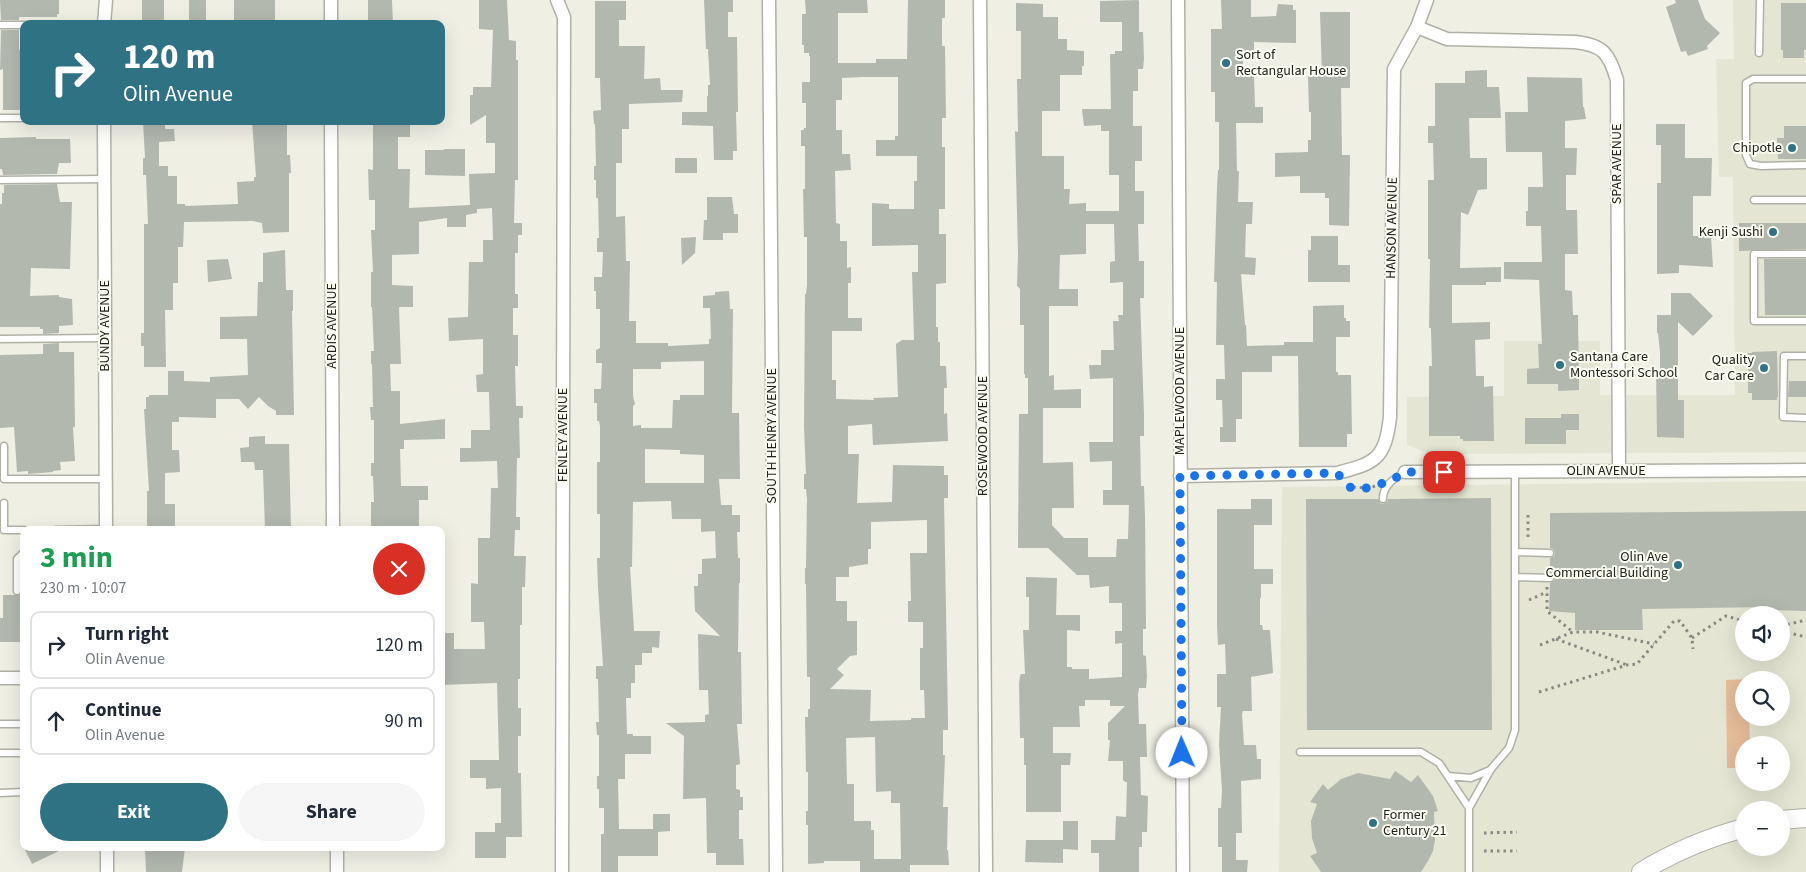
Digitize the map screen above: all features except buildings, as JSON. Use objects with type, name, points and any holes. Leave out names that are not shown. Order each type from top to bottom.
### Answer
[{"type":"street","points":[[104,20],[106,0]]},
{"type":"street","points":[[331,0],[331,20]]},
{"type":"street","name":"FENLEY AVENUE","points":[[557,0],[564,17],[562,872]]},
{"type":"street","name":"SOUTH HENRY AVENUE","points":[[769,0],[776,872]]},
{"type":"street","name":"ROSEWOOD AVENUE","points":[[980,0],[986,872]]},
{"type":"street","name":"MAPLEWOOD AVENUE","points":[[1178,0],[1184,872]]},
{"type":"street","name":"HANSON AVENUE","points":[[1337,473],[1361,467],[1374,461],[1381,452],[1388,436],[1390,417],[1394,69],[1417,27],[1427,0]]},
{"type":"street","name":"SPAR AVENUE","points":[[1417,27],[1447,39],[1592,44],[1606,53],[1613,65],[1617,80],[1619,471]]},
{"type":"street","name":"BUNDY AVENUE","points":[[104,125],[106,526]]},
{"type":"street","name":"ARDIS AVENUE","points":[[331,125],[333,526]]},
{"type":"street","name":"OLIN AVENUE","points":[[1406,472],[1806,470]]},
{"type":"street","points":[[1180,476],[1337,473]]},
{"type":"street","points":[[0,678],[20,678]]},
{"type":"street","points":[[1790,819],[1806,818]]},
{"type":"street","points":[[1641,872],[1663,858],[1735,831]]},
{"type":"street","points":[[106,851],[107,872]]},
{"type":"street","points":[[337,851],[337,872]]},
{"type":"lane","points":[[1759,53],[1760,0]]},
{"type":"lane","points":[[0,26],[20,25]]},
{"type":"lane","points":[[1806,79],[1753,79],[1746,83],[1746,156],[1750,164],[1761,166],[1806,165]]},
{"type":"lane","points":[[0,118],[20,118]]},
{"type":"lane","points":[[0,180],[105,179]]},
{"type":"lane","points":[[1754,200],[1806,200]]},
{"type":"lane","points":[[1806,254],[1754,254],[1754,321],[1806,321]]},
{"type":"lane","points":[[0,339],[105,338]]},
{"type":"lane","points":[[1806,356],[1784,356],[1783,417],[1806,418]]},
{"type":"lane","points":[[4,446],[4,479],[106,479]]},
{"type":"lane","points":[[1806,462],[1806,470]]},
{"type":"lane","points":[[1383,499],[1383,494],[1390,481],[1406,472]]},
{"type":"lane","points":[[1469,872],[1469,808],[1491,769],[1509,748],[1515,730],[1515,472]]},
{"type":"lane","points":[[4,504],[4,530],[20,530]]},
{"type":"lane","points":[[1515,552],[1550,553]]},
{"type":"lane","points":[[16,591],[17,559],[20,556]]},
{"type":"lane","points":[[1515,577],[1548,578]]},
{"type":"lane","points":[[0,724],[20,724]]},
{"type":"lane","points":[[1300,752],[1422,752],[1439,763],[1469,808]]},
{"type":"lane","points":[[0,753],[20,753]]},
{"type":"lane","points":[[1448,776],[1471,778],[1491,769]]},
{"type":"lane","points":[[0,793],[20,792]]},
{"type":"path","points":[[1337,473],[1351,488],[1368,488],[1390,481]]},
{"type":"path","points":[[1547,611],[1548,578]]},
{"type":"path","points":[[1529,600],[1547,592]]},
{"type":"path","points":[[1540,613],[1547,611]]},
{"type":"path","points":[[1547,611],[1573,632]]},
{"type":"path","points":[[1692,638],[1726,616],[1735,618]]},
{"type":"path","points":[[1790,624],[1806,620]]},
{"type":"path","points":[[1539,692],[1637,664],[1674,621],[1680,621],[1692,638],[1693,649]]},
{"type":"path","points":[[1540,645],[1573,632],[1597,632],[1654,644]]},
{"type":"path","points":[[1790,633],[1806,637]]},
{"type":"path","points":[[1556,639],[1627,666]]},
{"type":"path","points":[[1484,832],[1517,832]]},
{"type":"path","points":[[1484,851],[1516,851]]},
{"type":"shaded area","points":[[1733,0],[1806,0],[1806,452],[1430,454],[1407,445],[1407,397],[1504,396],[1504,341],[1600,341],[1600,395],[1735,395],[1733,177],[1719,177],[1716,59],[1734,59]]},
{"type":"shaded area","points":[[1806,481],[1806,872],[1279,872],[1282,487]]},
{"type":"shaded area","points":[[1726,680],[1735,680],[1735,726],[1749,726],[1750,736],[1735,736],[1735,768],[1727,768]]},
{"type":"place","name":"Sort of Rectangular House","points":[[1226,63]]},
{"type":"place","name":"Chipotle","points":[[1792,148]]},
{"type":"place","name":"Kenji Sushi","points":[[1773,232]]},
{"type":"place","name":"Santana Care Montessori School","points":[[1560,365]]},
{"type":"place","name":"Quality Car Care","points":[[1764,368]]},
{"type":"place","name":"Olin Ave Commercial Building","points":[[1678,565]]},
{"type":"place","name":"Former Century 21","points":[[1373,823]]},
{"type":"route","points":[[1182,753],[1180,476],[1337,473],[1351,488],[1368,488],[1390,481],[1406,472],[1444,472]]}]
